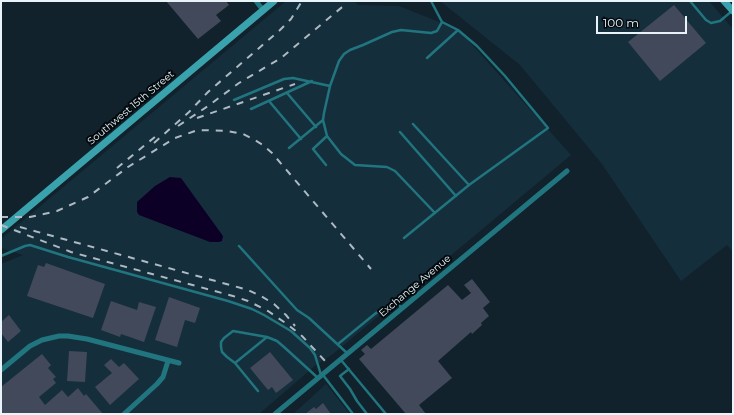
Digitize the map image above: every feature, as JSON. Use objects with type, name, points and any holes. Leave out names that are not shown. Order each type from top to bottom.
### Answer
[{"type":"main road","name":"Southwest 15th Street","points":[[1,230],[274,1]]},
{"type":"main road","points":[[724,1],[733,10]]},
{"type":"street","points":[[256,1],[264,10]]},
{"type":"street","name":"Exchange Avenue","points":[[275,414],[567,171]]},
{"type":"street","points":[[1,370],[30,346],[42,340],[59,336],[87,339],[178,364]]},
{"type":"street","points":[[124,414],[158,384],[163,377],[168,361]]},
{"type":"lane","points":[[404,238],[469,185],[548,128],[505,76],[477,46],[458,30],[442,22],[431,1]]},
{"type":"lane","points":[[690,1],[706,20],[711,23],[720,21],[733,10]]},
{"type":"lane","points":[[435,213],[395,171],[387,167],[355,165],[341,154],[327,136],[323,120],[330,86],[339,61],[344,54],[392,32],[401,30],[431,34],[437,31],[442,22]]},
{"type":"lane","points":[[427,58],[458,30]]},
{"type":"lane","points":[[234,100],[284,79],[293,78],[330,86]]},
{"type":"lane","points":[[251,109],[312,81]]},
{"type":"lane","points":[[287,93],[316,127]]},
{"type":"lane","points":[[269,101],[300,139]]},
{"type":"lane","points":[[289,148],[323,120]]},
{"type":"lane","points":[[413,124],[469,185]]},
{"type":"lane","points":[[400,132],[456,196]]},
{"type":"lane","points":[[326,165],[313,149],[327,136]]},
{"type":"lane","points":[[1,256],[30,245],[252,309],[291,331],[310,348],[315,355],[320,376]]},
{"type":"lane","points":[[239,246],[298,310],[309,318],[348,354]]},
{"type":"lane","points":[[338,344],[376,313],[383,310],[394,301],[402,308]]},
{"type":"lane","points":[[258,390],[235,363],[222,352],[221,342],[228,334],[234,331],[267,337],[277,341],[320,376],[354,414]]},
{"type":"lane","points":[[235,363],[267,337]]},
{"type":"lane","points":[[341,359],[386,414]]},
{"type":"lane","points":[[349,368],[340,376],[367,414]]},
{"type":"shaded area","points":[[286,1],[354,1],[358,5],[399,6],[459,30],[571,155],[333,354],[316,365],[259,414],[1,414],[1,264],[23,255],[1,248],[1,239]]},
{"type":"shaded area","points":[[440,1],[709,1],[733,29],[733,252],[727,245],[681,281],[602,164],[520,65]]},
{"type":"shaded area","points":[[170,177],[181,178],[223,236],[222,241],[210,242],[139,215],[137,212],[137,202],[155,186]]},
{"type":"shaded area","points":[[326,384],[350,414],[293,414]]},
{"type":"building","points":[[166,1],[226,1],[229,5],[216,15],[221,21],[198,39]]},
{"type":"building","points":[[674,5],[706,43],[660,81],[628,42]]},
{"type":"building","points":[[46,263],[105,284],[93,318],[27,296],[38,265],[44,267]]},
{"type":"building","points":[[472,279],[490,302],[483,308],[489,316],[472,334],[471,332],[438,361],[452,378],[419,405],[426,414],[406,414],[359,359],[365,354],[361,350],[367,345],[371,349],[448,285],[462,300],[471,293],[464,285]]},
{"type":"building","points":[[169,297],[200,308],[195,323],[185,320],[177,347],[155,340]]},
{"type":"building","points":[[111,301],[137,310],[139,302],[156,307],[144,342],[121,334],[120,337],[101,330]]},
{"type":"building","points":[[9,315],[21,331],[8,342],[1,333],[1,322]]},
{"type":"building","points":[[69,351],[87,352],[85,382],[67,381]]},
{"type":"building","points":[[270,352],[293,380],[276,393],[272,387],[268,390],[250,368]]},
{"type":"building","points":[[42,354],[51,365],[48,368],[56,377],[53,379],[56,383],[39,397],[45,405],[62,390],[68,397],[78,388],[84,396],[86,394],[103,414],[1,414],[1,387]]},
{"type":"building","points":[[111,359],[119,367],[124,363],[139,379],[110,405],[95,387],[112,373],[104,365]]},
{"type":"building","points":[[323,403],[331,414],[305,414],[314,407],[316,409]]},
{"type":"railway","points":[[154,143],[189,112],[208,92],[280,30],[291,19],[302,1]]},
{"type":"railway","points":[[178,126],[239,83],[281,58],[347,3]]},
{"type":"railway","points":[[197,118],[295,84]]},
{"type":"railway","points":[[1,217],[30,217],[57,211],[88,197],[128,167],[175,138],[198,130],[227,131],[243,134],[263,145],[272,153],[371,269]]},
{"type":"railway","points":[[117,168],[156,136]]},
{"type":"railway","points":[[1,225],[71,252],[248,301],[268,311],[287,324],[302,336],[326,362]]},
{"type":"railway","points":[[20,227],[248,290],[274,304],[295,326]]}]
